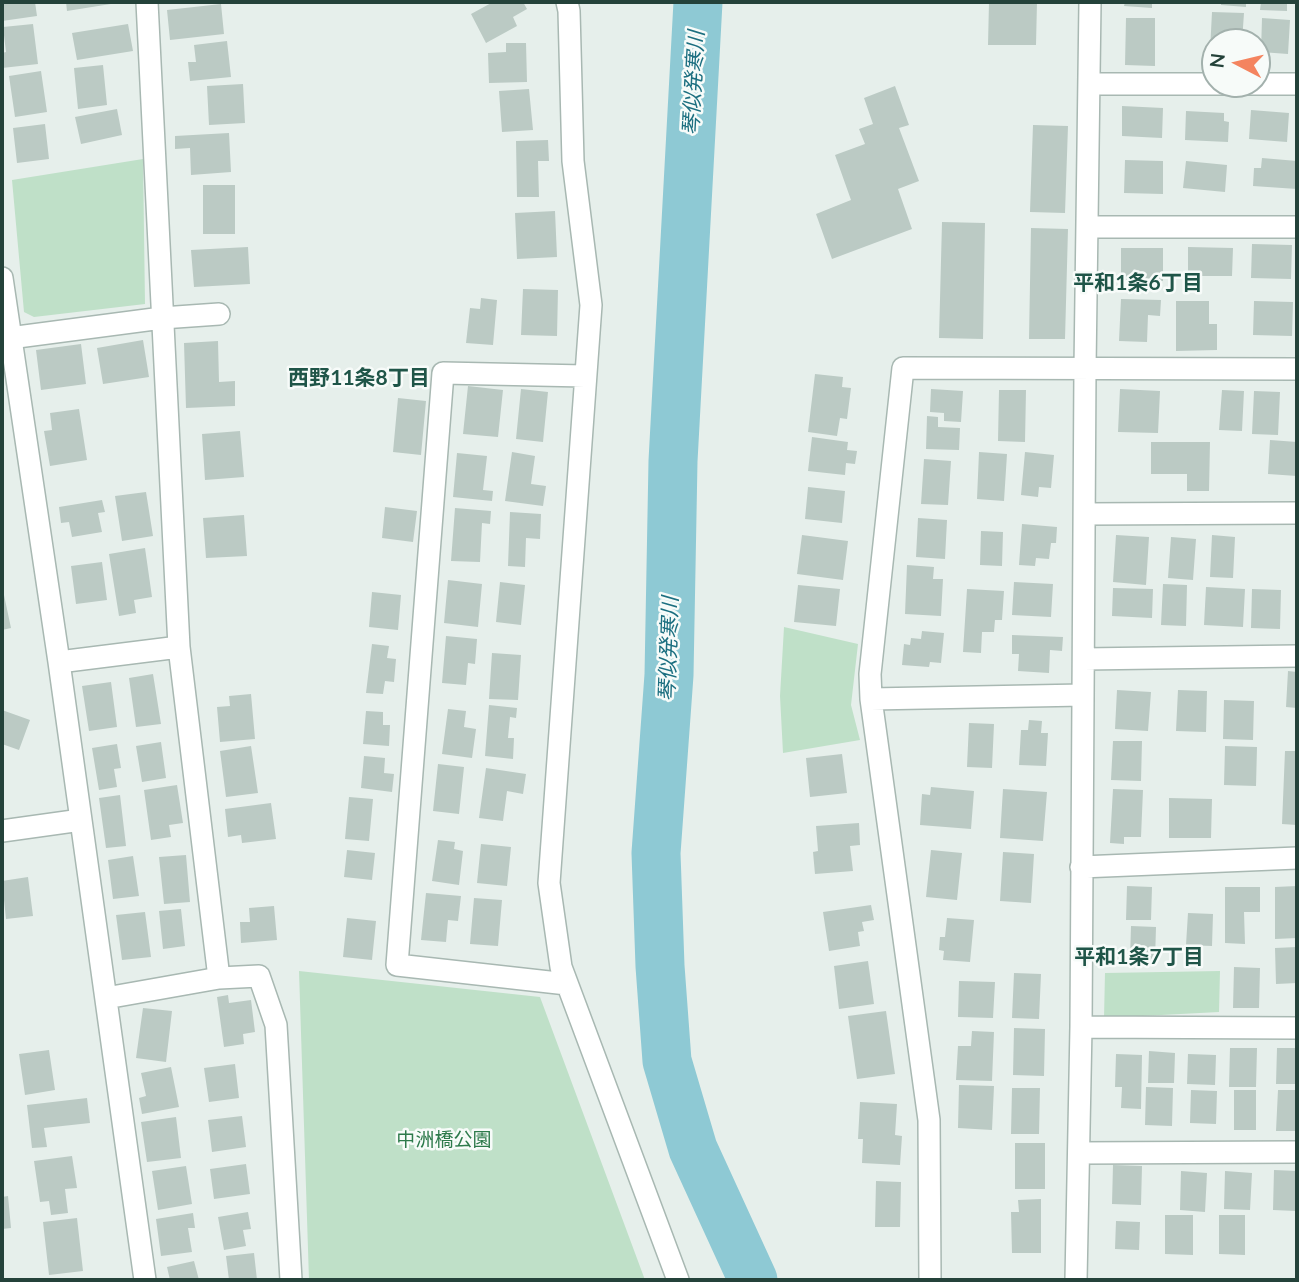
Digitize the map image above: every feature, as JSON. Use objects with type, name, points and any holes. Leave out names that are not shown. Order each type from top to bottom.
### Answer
[{"type":"street","points":[[147,2],[179,647],[219,978]]},
{"type":"street","points":[[567,2],[573,161],[591,304],[549,883],[561,967],[678,1280]]},
{"type":"street","points":[[1076,1280],[1081,1027],[1090,2]]},
{"type":"street","points":[[1090,84],[1297,84]]},
{"type":"street","points":[[1088,227],[1297,227]]},
{"type":"street","points":[[2,278],[6,339],[59,662],[145,1280]]},
{"type":"street","points":[[6,339],[162,318],[219,314]]},
{"type":"street","points":[[930,1280],[929,1121],[870,674],[903,368],[1297,369]]},
{"type":"street","points":[[568,984],[397,965],[443,373],[585,376]]},
{"type":"street","points":[[1085,514],[1297,513]]},
{"type":"street","points":[[59,662],[179,647]]},
{"type":"street","points":[[1084,659],[1297,656]]},
{"type":"street","points":[[872,699],[1083,695]]},
{"type":"street","points":[[2,831],[81,820]]},
{"type":"street","points":[[1081,867],[1297,858]]},
{"type":"street","points":[[106,998],[219,978],[259,976],[276,1024],[291,1280]]},
{"type":"street","points":[[1081,1027],[1297,1028]]},
{"type":"street","points":[[1079,1153],[1297,1152]]},
{"type":"green space","points":[[143,159],[145,304],[34,317],[24,312],[12,180]]},
{"type":"green space","points":[[784,627],[858,644],[851,705],[860,740],[783,753],[780,696]]},
{"type":"green space","name":"中洲橋公園","points":[[299,971],[540,997],[645,1280],[309,1280]]},
{"type":"green space","points":[[1220,971],[1219,1012],[1104,1018],[1105,973]]},
{"type":"building","points":[[2,2],[35,2],[37,16],[2,21]]},
{"type":"building","points":[[66,2],[116,2],[117,3],[67,11]]},
{"type":"building","points":[[493,2],[523,2],[527,9],[513,17],[517,26],[486,43],[471,14]]},
{"type":"building","points":[[989,2],[1037,2],[1036,45],[988,45]]},
{"type":"building","points":[[1125,2],[1152,2],[1152,8],[1124,6]]},
{"type":"building","points":[[1221,2],[1246,2],[1246,7],[1221,5]]},
{"type":"building","points":[[1261,2],[1287,2],[1287,11],[1260,10]]},
{"type":"building","points":[[221,4],[224,34],[170,40],[167,10]]},
{"type":"building","points":[[1212,12],[1244,13],[1243,28],[1211,28]]},
{"type":"building","points":[[1126,18],[1155,18],[1155,66],[1125,65]]},
{"type":"building","points":[[1262,18],[1290,20],[1288,54],[1271,53],[1271,28],[1262,28]]},
{"type":"building","points":[[33,24],[38,64],[2,68],[2,53],[6,52],[3,27]]},
{"type":"building","points":[[128,24],[133,51],[77,60],[72,33]]},
{"type":"building","points":[[227,41],[231,77],[190,81],[188,62],[196,62],[194,45]]},
{"type":"building","points":[[506,43],[526,43],[527,82],[489,83],[488,53],[506,52]]},
{"type":"building","points":[[103,65],[107,105],[78,109],[74,68]]},
{"type":"building","points":[[41,71],[47,112],[15,117],[9,76]]},
{"type":"building","points":[[243,84],[245,123],[209,125],[207,86]]},
{"type":"building","points":[[895,86],[909,125],[899,128],[919,181],[898,189],[912,229],[832,259],[816,214],[851,200],[835,155],[865,144],[859,129],[873,124],[864,98]]},
{"type":"building","points":[[529,89],[533,130],[502,132],[499,91]]},
{"type":"building","points":[[1122,106],[1163,108],[1162,138],[1122,136]]},
{"type":"building","points":[[117,109],[122,135],[81,144],[75,117]]},
{"type":"building","points":[[1251,110],[1289,113],[1287,142],[1249,139]]},
{"type":"building","points":[[1186,111],[1224,113],[1224,121],[1229,122],[1228,142],[1185,140]]},
{"type":"building","points":[[45,124],[49,159],[17,163],[13,128]]},
{"type":"building","points":[[1033,125],[1068,126],[1065,213],[1030,212]]},
{"type":"building","points":[[229,133],[231,172],[191,175],[190,148],[175,149],[175,136]]},
{"type":"building","points":[[548,140],[549,161],[538,161],[539,197],[517,197],[516,141]]},
{"type":"building","points":[[1262,158],[1297,161],[1297,189],[1253,186],[1254,168],[1261,168]]},
{"type":"building","points":[[1125,160],[1163,161],[1163,194],[1124,193]]},
{"type":"building","points":[[1186,161],[1227,165],[1225,192],[1183,188]]},
{"type":"building","points":[[203,185],[235,185],[235,234],[203,234]]},
{"type":"building","points":[[555,211],[557,257],[517,259],[515,213]]},
{"type":"building","points":[[942,222],[985,223],[983,339],[939,338]]},
{"type":"building","points":[[1031,228],[1068,229],[1065,339],[1029,339]]},
{"type":"building","points":[[1252,244],[1292,245],[1291,279],[1251,278]]},
{"type":"building","points":[[248,247],[250,284],[194,287],[191,250]]},
{"type":"building","points":[[1188,247],[1233,248],[1232,276],[1188,276]]},
{"type":"building","points":[[1121,248],[1163,248],[1163,281],[1121,281]]},
{"type":"building","points":[[523,289],[558,290],[557,336],[521,335]]},
{"type":"building","points":[[481,298],[497,300],[493,345],[466,343],[470,308],[480,309]]},
{"type":"building","points":[[1121,299],[1161,300],[1160,316],[1148,315],[1147,342],[1119,341]]},
{"type":"building","points":[[1176,301],[1209,301],[1209,324],[1217,324],[1217,350],[1176,351]]},
{"type":"building","points":[[1254,301],[1293,302],[1292,336],[1253,335]]},
{"type":"building","points":[[143,340],[149,377],[103,384],[97,348]]},
{"type":"building","points":[[218,341],[219,382],[235,381],[235,406],[186,408],[184,343]]},
{"type":"building","points":[[81,344],[86,384],[41,390],[36,350]]},
{"type":"building","points":[[815,374],[843,377],[842,387],[851,388],[847,419],[840,418],[837,436],[808,432]]},
{"type":"building","points":[[468,386],[503,390],[498,437],[463,434]]},
{"type":"building","points":[[521,389],[548,392],[543,442],[516,439]]},
{"type":"building","points":[[931,389],[963,391],[961,422],[944,421],[944,413],[930,412]]},
{"type":"building","points":[[1120,389],[1160,391],[1158,433],[1118,432]]},
{"type":"building","points":[[999,390],[1026,390],[1025,442],[998,441]]},
{"type":"building","points":[[1222,390],[1244,391],[1242,431],[1219,430]]},
{"type":"building","points":[[1254,391],[1280,392],[1278,435],[1252,434]]},
{"type":"building","points":[[398,398],[426,401],[421,455],[393,452]]},
{"type":"building","points":[[79,409],[87,460],[50,466],[44,431],[52,430],[50,413]]},
{"type":"building","points":[[927,416],[938,417],[938,427],[960,428],[959,450],[926,449]]},
{"type":"building","points":[[240,431],[244,477],[205,480],[202,434]]},
{"type":"building","points":[[812,437],[848,442],[847,450],[857,451],[855,464],[846,463],[845,475],[808,471]]},
{"type":"building","points":[[1270,440],[1297,442],[1297,476],[1268,474]]},
{"type":"building","points":[[1151,442],[1210,442],[1209,491],[1187,491],[1187,474],[1151,474]]},
{"type":"building","points":[[512,452],[535,456],[531,484],[546,486],[543,506],[505,501]]},
{"type":"building","points":[[979,452],[1007,454],[1004,501],[977,499]]},
{"type":"building","points":[[1025,452],[1054,455],[1051,488],[1039,487],[1038,497],[1021,495]]},
{"type":"building","points":[[457,453],[487,456],[483,490],[493,491],[492,501],[453,497]]},
{"type":"building","points":[[924,459],[951,461],[948,505],[921,504]]},
{"type":"building","points":[[808,487],[845,491],[842,523],[805,519]]},
{"type":"building","points":[[146,492],[153,536],[122,541],[115,496]]},
{"type":"building","points":[[102,500],[105,512],[98,513],[102,532],[72,537],[69,522],[61,523],[59,507]]},
{"type":"building","points":[[385,507],[417,511],[413,542],[382,538]]},
{"type":"building","points":[[455,508],[491,511],[490,524],[482,523],[480,562],[451,561]]},
{"type":"building","points":[[510,512],[541,514],[540,539],[526,538],[525,567],[508,566]]},
{"type":"building","points":[[244,515],[247,556],[206,558],[203,518]]},
{"type":"building","points":[[918,518],[947,520],[945,559],[916,557]]},
{"type":"building","points":[[1022,524],[1057,527],[1056,543],[1051,543],[1049,559],[1036,558],[1035,566],[1019,565]]},
{"type":"building","points":[[981,531],[1003,532],[1002,566],[980,565]]},
{"type":"building","points":[[802,535],[848,541],[843,580],[797,574]]},
{"type":"building","points":[[1116,535],[1149,537],[1146,585],[1113,582]]},
{"type":"building","points":[[1212,535],[1235,537],[1233,578],[1210,577]]},
{"type":"building","points":[[1171,537],[1196,539],[1193,580],[1168,578]]},
{"type":"building","points":[[145,548],[152,597],[134,600],[136,613],[119,616],[109,554]]},
{"type":"building","points":[[102,562],[107,600],[76,604],[71,566]]},
{"type":"building","points":[[907,565],[934,567],[933,579],[943,579],[941,616],[905,614]]},
{"type":"building","points":[[448,580],[482,584],[478,627],[444,623]]},
{"type":"building","points":[[500,582],[525,585],[521,625],[496,622]]},
{"type":"building","points":[[1014,582],[1053,584],[1051,617],[1012,615]]},
{"type":"building","points":[[1163,584],[1187,585],[1186,626],[1161,625]]},
{"type":"building","points":[[798,585],[840,589],[836,626],[794,622]]},
{"type":"building","points":[[1206,587],[1245,589],[1243,627],[1204,625]]},
{"type":"building","points":[[1113,588],[1153,589],[1152,618],[1112,616]]},
{"type":"building","points":[[967,589],[1004,591],[1002,620],[995,620],[994,632],[982,632],[981,653],[963,652]]},
{"type":"building","points":[[1252,589],[1281,590],[1280,629],[1251,628]]},
{"type":"building","points":[[372,592],[401,595],[398,630],[369,627]]},
{"type":"building","points":[[4,595],[11,628],[2,630],[2,596]]},
{"type":"building","points":[[922,631],[944,633],[941,663],[930,662],[929,667],[902,665],[904,644],[910,645],[911,638],[921,639]]},
{"type":"building","points":[[1012,635],[1063,637],[1062,651],[1050,650],[1049,673],[1018,671],[1019,654],[1012,654]]},
{"type":"building","points":[[446,636],[477,639],[475,664],[468,663],[466,685],[442,683]]},
{"type":"building","points":[[372,644],[389,646],[387,658],[396,659],[394,682],[385,681],[383,694],[366,693]]},
{"type":"building","points":[[492,653],[521,655],[518,700],[489,699]]},
{"type":"building","points":[[1288,671],[1297,672],[1297,708],[1286,707]]},
{"type":"building","points":[[153,674],[161,724],[136,727],[129,678]]},
{"type":"building","points":[[111,682],[117,727],[89,731],[82,686]]},
{"type":"building","points":[[1117,690],[1151,692],[1148,731],[1115,729]]},
{"type":"building","points":[[1178,690],[1207,691],[1206,732],[1176,731]]},
{"type":"building","points":[[251,694],[255,739],[220,742],[217,707],[230,706],[229,696]]},
{"type":"building","points":[[1224,700],[1254,701],[1253,740],[1223,739]]},
{"type":"building","points":[[489,705],[517,708],[516,718],[510,717],[508,738],[514,738],[513,759],[485,756]]},
{"type":"building","points":[[448,709],[466,711],[464,727],[476,729],[472,758],[442,754]]},
{"type":"building","points":[[2,710],[30,720],[19,750],[2,744]]},
{"type":"building","points":[[366,711],[383,712],[383,725],[390,725],[389,746],[363,744]]},
{"type":"building","points":[[1029,720],[1042,721],[1041,733],[1048,733],[1046,766],[1019,765],[1021,730],[1028,730]]},
{"type":"building","points":[[969,723],[994,724],[992,768],[967,767]]},
{"type":"building","points":[[1113,741],[1142,741],[1141,781],[1111,780]]},
{"type":"building","points":[[161,742],[166,778],[142,782],[136,746]]},
{"type":"building","points":[[117,744],[121,768],[114,769],[117,787],[99,790],[92,748]]},
{"type":"building","points":[[251,746],[258,793],[226,797],[220,751]]},
{"type":"building","points":[[1225,746],[1257,747],[1256,786],[1224,785]]},
{"type":"building","points":[[1285,751],[1297,751],[1297,825],[1282,824]]},
{"type":"building","points":[[842,754],[847,793],[810,797],[806,758]]},
{"type":"building","points":[[364,756],[385,758],[384,773],[394,774],[392,792],[361,788]]},
{"type":"building","points":[[438,764],[464,767],[459,814],[433,811]]},
{"type":"building","points":[[486,768],[526,774],[523,794],[507,791],[503,821],[479,818]]},
{"type":"building","points":[[177,785],[183,823],[169,825],[171,837],[151,840],[144,790]]},
{"type":"building","points":[[931,787],[974,791],[971,829],[920,825],[922,794],[930,795]]},
{"type":"building","points":[[1003,789],[1047,792],[1043,841],[1000,838]]},
{"type":"building","points":[[1113,789],[1143,790],[1141,837],[1124,837],[1124,844],[1110,843]]},
{"type":"building","points":[[120,795],[126,846],[106,848],[99,798]]},
{"type":"building","points":[[349,797],[373,799],[369,841],[345,839]]},
{"type":"building","points":[[1169,798],[1212,799],[1211,838],[1169,838]]},
{"type":"building","points":[[271,803],[276,839],[242,843],[241,835],[228,837],[225,809]]},
{"type":"building","points":[[859,823],[860,845],[850,846],[853,871],[815,874],[813,852],[818,851],[816,826]]},
{"type":"building","points":[[438,840],[455,842],[454,849],[463,851],[459,885],[432,881]]},
{"type":"building","points":[[481,844],[511,847],[507,886],[477,883]]},
{"type":"building","points":[[347,850],[375,853],[372,880],[344,877]]},
{"type":"building","points":[[931,850],[962,853],[957,900],[926,897]]},
{"type":"building","points":[[1003,852],[1034,854],[1031,903],[1000,901]]},
{"type":"building","points":[[186,855],[190,902],[164,904],[159,857]]},
{"type":"building","points":[[133,856],[139,896],[113,899],[108,860]]},
{"type":"building","points":[[28,877],[33,916],[6,919],[2,881]]},
{"type":"building","points":[[1127,886],[1152,887],[1151,920],[1126,920]]},
{"type":"building","points":[[1297,886],[1297,938],[1275,939],[1275,887]]},
{"type":"building","points":[[1225,887],[1260,887],[1260,912],[1244,912],[1245,944],[1225,943]]},
{"type":"building","points":[[426,893],[461,896],[458,921],[448,920],[446,942],[421,940]]},
{"type":"building","points":[[474,898],[502,900],[498,946],[470,944]]},
{"type":"building","points":[[871,905],[874,920],[862,922],[864,931],[858,932],[860,946],[829,951],[823,912]]},
{"type":"building","points":[[274,906],[277,940],[241,943],[240,922],[250,922],[249,908]]},
{"type":"building","points":[[181,909],[185,946],[163,949],[159,911]]},
{"type":"building","points":[[145,912],[151,957],[122,960],[116,915]]},
{"type":"building","points":[[1188,913],[1213,914],[1212,946],[1186,945]]},
{"type":"building","points":[[347,918],[376,921],[372,960],[343,957]]},
{"type":"building","points":[[947,918],[974,920],[970,962],[943,960],[944,951],[939,950],[940,937],[945,937]]},
{"type":"building","points":[[1131,926],[1156,927],[1155,961],[1130,960]]},
{"type":"building","points":[[1297,947],[1297,983],[1276,984],[1275,948]]},
{"type":"building","points":[[868,961],[874,1004],[839,1009],[834,966]]},
{"type":"building","points":[[1234,967],[1260,968],[1259,1008],[1233,1008]]},
{"type":"building","points":[[1014,973],[1041,974],[1039,1019],[1012,1018]]},
{"type":"building","points":[[959,981],[995,982],[993,1018],[958,1017]]},
{"type":"building","points":[[228,995],[229,1003],[251,1000],[255,1032],[243,1034],[244,1044],[224,1047],[217,997]]},
{"type":"building","points":[[143,1008],[172,1011],[166,1062],[136,1058]]},
{"type":"building","points":[[886,1011],[895,1074],[857,1079],[848,1016]]},
{"type":"building","points":[[1014,1028],[1045,1029],[1044,1076],[1013,1075]]},
{"type":"building","points":[[972,1031],[994,1032],[992,1081],[956,1080],[958,1046],[971,1046]]},
{"type":"building","points":[[1230,1048],[1257,1048],[1256,1087],[1229,1087]]},
{"type":"building","points":[[1277,1048],[1297,1048],[1297,1084],[1276,1084]]},
{"type":"building","points":[[49,1050],[55,1090],[25,1095],[19,1054]]},
{"type":"building","points":[[1149,1051],[1175,1053],[1174,1083],[1148,1083]]},
{"type":"building","points":[[1116,1054],[1142,1055],[1141,1109],[1121,1108],[1122,1087],[1115,1087]]},
{"type":"building","points":[[1188,1054],[1216,1055],[1215,1085],[1187,1084]]},
{"type":"building","points":[[235,1064],[239,1098],[209,1102],[204,1068]]},
{"type":"building","points":[[171,1067],[179,1107],[142,1114],[139,1098],[146,1096],[141,1073]]},
{"type":"building","points":[[959,1085],[994,1086],[992,1130],[958,1128]]},
{"type":"building","points":[[1146,1087],[1173,1088],[1172,1126],[1145,1125]]},
{"type":"building","points":[[1012,1088],[1040,1088],[1039,1134],[1011,1134]]},
{"type":"building","points":[[1191,1090],[1217,1091],[1216,1124],[1190,1123]]},
{"type":"building","points":[[1234,1090],[1256,1090],[1256,1130],[1234,1130]]},
{"type":"building","points":[[1278,1090],[1297,1090],[1297,1131],[1276,1131]]},
{"type":"building","points":[[87,1098],[90,1123],[44,1128],[47,1147],[32,1148],[27,1105]]},
{"type":"building","points":[[860,1102],[897,1104],[895,1135],[902,1136],[900,1165],[862,1163],[863,1139],[858,1139]]},
{"type":"building","points":[[242,1116],[246,1147],[212,1152],[208,1120]]},
{"type":"building","points":[[176,1117],[181,1158],[147,1162],[141,1122]]},
{"type":"building","points":[[1015,1143],[1045,1143],[1045,1189],[1015,1189]]},
{"type":"building","points":[[72,1156],[77,1188],[65,1189],[68,1213],[51,1215],[49,1201],[40,1202],[34,1161]]},
{"type":"building","points":[[246,1164],[250,1194],[214,1199],[210,1169]]},
{"type":"building","points":[[1113,1165],[1142,1166],[1141,1205],[1112,1204]]},
{"type":"building","points":[[186,1166],[192,1204],[158,1210],[152,1171]]},
{"type":"building","points":[[1274,1170],[1297,1171],[1296,1211],[1273,1210]]},
{"type":"building","points":[[1181,1171],[1207,1173],[1205,1212],[1180,1210]]},
{"type":"building","points":[[1225,1171],[1252,1173],[1250,1210],[1224,1209]]},
{"type":"building","points":[[876,1181],[901,1182],[900,1227],[875,1227]]},
{"type":"building","points":[[8,1196],[11,1228],[2,1229],[2,1197]]},
{"type":"building","points":[[1041,1199],[1041,1253],[1012,1253],[1011,1212],[1019,1212],[1018,1200]]},
{"type":"building","points":[[248,1212],[251,1229],[243,1230],[246,1246],[224,1250],[218,1217]]},
{"type":"building","points":[[193,1213],[195,1228],[188,1228],[192,1252],[161,1256],[156,1219]]},
{"type":"building","points":[[1165,1215],[1193,1215],[1193,1255],[1165,1254]]},
{"type":"building","points":[[1219,1215],[1245,1215],[1245,1255],[1219,1254]]},
{"type":"building","points":[[77,1218],[83,1271],[49,1275],[43,1222]]},
{"type":"building","points":[[1116,1221],[1140,1222],[1139,1250],[1115,1249]]},
{"type":"building","points":[[254,1253],[257,1280],[229,1280],[226,1256]]},
{"type":"building","points":[[194,1261],[199,1280],[170,1280],[167,1267]]},
{"type":"waterway","name":"琴似発寒川","points":[[698,2],[673,461],[669,675],[656,853],[660,966],[667,1061],[693,1149],[753,1280]]},
{"type":"district","name":"平和1条6丁目","points":[[1138,283]]},
{"type":"district","name":"西野11条8丁目","points":[[359,378]]},
{"type":"district","name":"平和1条7丁目","points":[[1139,957]]}]
